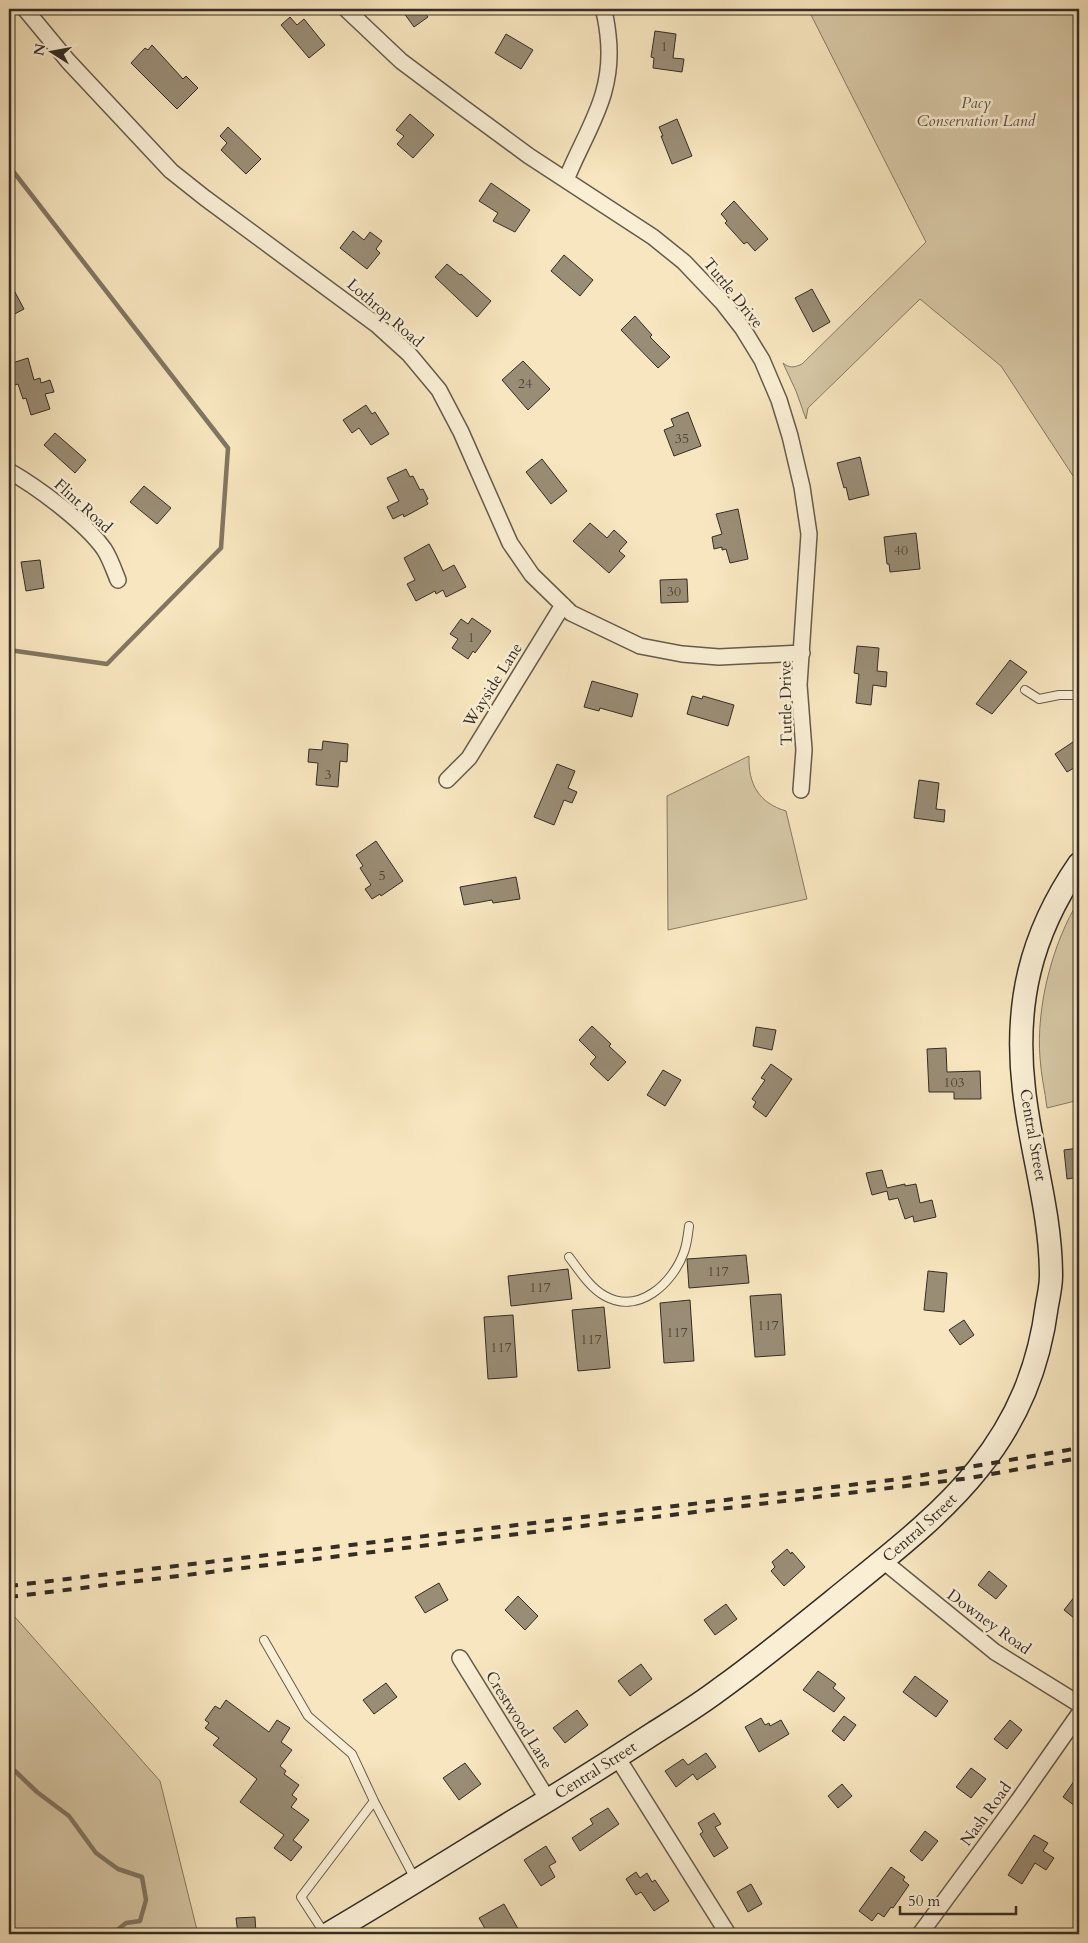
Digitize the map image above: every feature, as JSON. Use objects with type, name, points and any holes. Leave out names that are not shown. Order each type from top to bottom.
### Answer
[{"type":"street","name":"Lothrop Road","points":[[25,9],[68,61],[172,171],[205,198],[377,325],[409,354],[439,390],[461,432],[510,543],[532,575],[571,613],[640,646],[665,651],[719,657],[802,652]]},
{"type":"street","name":"Tuttle Drive","points":[[346,9],[402,60],[529,156],[653,237],[684,262],[722,302],[743,329],[762,360],[779,400],[802,487],[808,534],[800,685],[804,750],[801,790]]},
{"type":"street","points":[[566,180],[603,98],[607,83],[609,48],[603,9]]},
{"type":"street","name":"Flint Road","points":[[9,471],[32,485],[88,532],[104,550],[118,580]]},
{"type":"street","name":"Wayside Lane","points":[[447,780],[469,758],[563,605]]},
{"type":"street","name":"Central Street","points":[[327,1934],[548,1800],[720,1690],[882,1560],[947,1504],[981,1465],[1017,1408],[1033,1373],[1043,1336],[1051,1279],[1046,1212],[1024,1092],[1020,1044],[1022,1010],[1027,977],[1036,944],[1061,891],[1079,864]]},
{"type":"street","name":"Downey Road","points":[[882,1560],[995,1652],[1079,1704]]},
{"type":"street","name":"Crestwood Lane","points":[[460,1658],[548,1800]]},
{"type":"street","name":"Nash Road","points":[[920,1934],[1018,1801],[1079,1714]]},
{"type":"street","points":[[617,1757],[728,1934]]},
{"type":"lane","points":[[1026,690],[1039,699],[1058,695],[1079,695]]},
{"type":"lane","points":[[570,1257],[584,1276],[604,1296],[620,1302],[637,1302],[651,1295],[672,1275],[684,1252],[690,1226]]},
{"type":"lane","points":[[264,1640],[308,1716],[352,1754],[415,1881]]},
{"type":"lane","points":[[327,1934],[301,1898],[374,1801]]},
{"type":"green space","name":"Pacy Conservation Land","points":[[808,9],[1079,9],[1079,485],[1001,366],[920,299],[808,408],[806,419],[783,363],[792,367],[802,364],[926,242]]},
{"type":"green space","points":[[749,756],[753,784],[757,791],[769,803],[786,811],[807,899],[668,930],[667,796]]},
{"type":"green space","points":[[1079,900],[1079,1100],[1047,1108],[1041,1071],[1039,1038],[1043,997],[1061,936]]},
{"type":"green space","points":[[14,1616],[160,1781],[198,1934],[9,1934],[9,1617]]},
{"type":"building","points":[[401,9],[422,9],[428,17],[414,27]]},
{"type":"building","points":[[290,17],[297,25],[304,19],[325,45],[309,58],[281,25]]},
{"type":"building","points":[[655,31],[676,34],[673,58],[684,59],[682,72],[653,68],[654,58],[651,57]]},
{"type":"building","points":[[506,34],[533,50],[521,69],[495,53]]},
{"type":"building","points":[[152,45],[183,79],[186,76],[198,88],[177,109],[131,63],[145,48],[148,50]]},
{"type":"building","points":[[410,114],[434,135],[413,158],[397,144],[404,136],[396,130]]},
{"type":"building","points":[[677,119],[692,156],[672,164],[659,127]]},
{"type":"building","points":[[228,127],[261,159],[246,174],[221,150],[227,143],[220,136]]},
{"type":"building","points":[[491,183],[530,210],[515,232],[493,221],[498,213],[479,201]]},
{"type":"building","points":[[734,201],[768,239],[755,251],[747,242],[744,244],[725,223],[727,221],[721,214]]},
{"type":"building","points":[[353,231],[364,240],[370,232],[382,241],[376,249],[380,253],[367,269],[340,248]]},
{"type":"building","points":[[564,255],[593,280],[580,296],[551,271]]},
{"type":"building","points":[[447,264],[491,301],[477,317],[435,277]]},
{"type":"building","points":[[9,281],[24,309],[9,317]]},
{"type":"building","points":[[812,289],[830,322],[813,332],[795,298]]},
{"type":"building","points":[[635,316],[652,335],[650,337],[670,357],[658,368],[621,330]]},
{"type":"building","points":[[28,358],[34,380],[40,378],[41,383],[50,380],[54,392],[45,394],[50,409],[31,415],[26,398],[23,399],[18,384],[15,385],[9,364]]},
{"type":"building","points":[[523,361],[550,389],[528,410],[502,380]]},
{"type":"building","points":[[366,405],[372,414],[375,412],[389,434],[371,445],[359,428],[352,433],[343,420]]},
{"type":"building","points":[[688,412],[701,446],[674,456],[664,430],[674,426],[671,419]]},
{"type":"building","points":[[55,433],[86,460],[75,473],[44,445]]},
{"type":"building","points":[[860,457],[869,495],[849,500],[837,463]]},
{"type":"building","points":[[542,459],[567,491],[551,504],[526,472]]},
{"type":"building","points":[[406,469],[410,477],[413,476],[420,490],[423,489],[428,499],[426,500],[428,504],[404,517],[403,514],[393,519],[387,507],[399,501],[387,478]]},
{"type":"building","points":[[144,486],[171,508],[157,524],[130,502]]},
{"type":"building","points":[[738,509],[748,559],[730,563],[726,549],[722,550],[722,547],[714,549],[712,537],[722,534],[716,514]]},
{"type":"building","points":[[590,523],[607,538],[614,530],[627,542],[619,551],[625,556],[609,573],[573,541]]},
{"type":"building","points":[[916,533],[920,569],[890,572],[889,564],[887,564],[884,537]]},
{"type":"building","points":[[429,544],[443,571],[454,565],[466,587],[446,597],[443,590],[436,594],[435,591],[416,601],[407,584],[415,580],[404,558]]},
{"type":"building","points":[[40,560],[44,588],[26,591],[21,562]]},
{"type":"building","points":[[687,579],[688,602],[661,603],[660,580]]},
{"type":"building","points":[[472,618],[491,631],[475,653],[473,651],[468,659],[452,648],[458,639],[450,634],[461,619],[468,624]]},
{"type":"building","points":[[857,646],[879,648],[877,671],[887,672],[886,687],[873,685],[871,705],[856,703],[859,674],[854,673]]},
{"type":"building","points":[[1010,660],[1027,672],[992,714],[976,704]]},
{"type":"building","points":[[592,681],[638,694],[632,717],[600,708],[599,711],[584,707]]},
{"type":"building","points":[[692,696],[702,699],[703,696],[734,705],[728,726],[687,714]]},
{"type":"building","points":[[1079,738],[1079,765],[1067,772],[1055,754]]},
{"type":"building","points":[[323,741],[348,744],[347,762],[340,761],[338,787],[316,785],[318,763],[308,762],[309,749],[322,750]]},
{"type":"building","points":[[557,764],[575,771],[568,788],[577,792],[572,803],[564,800],[554,825],[534,817]]},
{"type":"building","points":[[919,780],[939,783],[936,809],[945,810],[944,822],[914,818]]},
{"type":"building","points":[[376,841],[403,881],[381,896],[380,894],[372,899],[365,889],[371,885],[360,868],[363,866],[356,855]]},
{"type":"building","points":[[516,877],[520,899],[493,903],[492,900],[464,905],[460,887]]},
{"type":"building","points":[[592,1026],[626,1062],[608,1081],[590,1064],[596,1057],[579,1040]]},
{"type":"building","points":[[756,1027],[776,1030],[772,1050],[753,1046]]},
{"type":"building","points":[[946,1048],[947,1072],[980,1071],[981,1099],[954,1099],[954,1092],[929,1092],[927,1049]]},
{"type":"building","points":[[771,1064],[792,1079],[766,1117],[753,1107],[756,1102],[752,1099],[765,1080],[761,1078]]},
{"type":"building","points":[[663,1070],[681,1080],[665,1106],[647,1095]]},
{"type":"building","points":[[1079,1148],[1079,1177],[1067,1179],[1064,1150]]},
{"type":"building","points":[[882,1170],[887,1188],[905,1184],[905,1186],[916,1184],[920,1203],[932,1200],[936,1217],[914,1222],[913,1216],[905,1219],[898,1198],[889,1200],[887,1191],[872,1195],[866,1173]]},
{"type":"building","points":[[746,1255],[749,1283],[689,1288],[687,1259]]},
{"type":"building","points":[[568,1269],[572,1299],[511,1306],[508,1276]]},
{"type":"building","points":[[928,1271],[947,1273],[944,1312],[924,1310]]},
{"type":"building","points":[[781,1294],[785,1355],[755,1357],[750,1296]]},
{"type":"building","points":[[690,1300],[694,1361],[664,1363],[660,1303]]},
{"type":"building","points":[[604,1307],[610,1368],[578,1371],[572,1310]]},
{"type":"building","points":[[513,1315],[517,1377],[488,1379],[484,1317]]},
{"type":"building","points":[[964,1320],[974,1335],[960,1345],[949,1330]]},
{"type":"building","points":[[787,1549],[805,1567],[784,1586],[771,1571],[775,1567],[772,1562]]},
{"type":"building","points":[[989,1571],[1007,1586],[996,1599],[978,1585]]},
{"type":"building","points":[[439,1583],[448,1600],[425,1613],[415,1597]]},
{"type":"building","points":[[1079,1591],[1079,1622],[1064,1610]]},
{"type":"building","points":[[518,1596],[538,1616],[525,1630],[505,1610]]},
{"type":"building","points":[[726,1604],[737,1619],[715,1635],[704,1620]]},
{"type":"building","points":[[641,1664],[652,1679],[630,1696],[618,1681]]},
{"type":"building","points":[[818,1671],[836,1684],[833,1688],[845,1698],[834,1712],[803,1690]]},
{"type":"building","points":[[915,1676],[948,1701],[936,1717],[903,1692]]},
{"type":"building","points":[[386,1683],[397,1697],[374,1714],[363,1700]]},
{"type":"building","points":[[226,1700],[269,1732],[277,1720],[290,1728],[281,1742],[292,1750],[280,1766],[286,1771],[284,1774],[299,1785],[292,1795],[297,1799],[291,1807],[309,1820],[293,1840],[302,1847],[291,1861],[274,1848],[284,1835],[240,1802],[257,1779],[213,1745],[219,1738],[205,1728],[209,1723],[205,1720],[215,1706],[220,1709]]},
{"type":"building","points":[[577,1710],[588,1725],[565,1743],[553,1728]]},
{"type":"building","points":[[844,1716],[856,1725],[844,1741],[832,1731]]},
{"type":"building","points":[[761,1718],[765,1725],[769,1723],[770,1726],[781,1720],[789,1734],[759,1752],[745,1727]]},
{"type":"building","points":[[1010,1720],[1022,1730],[1007,1749],[994,1739]]},
{"type":"building","points":[[706,1753],[716,1767],[697,1780],[693,1774],[676,1787],[665,1771],[683,1759],[688,1765]]},
{"type":"building","points":[[465,1763],[481,1784],[459,1800],[443,1778]]},
{"type":"building","points":[[971,1768],[986,1779],[971,1798],[956,1787]]},
{"type":"building","points":[[1079,1774],[1079,1806],[1076,1804],[1075,1806],[1063,1797]]},
{"type":"building","points":[[842,1784],[852,1796],[838,1808],[828,1796]]},
{"type":"building","points":[[608,1808],[619,1824],[580,1851],[572,1838],[593,1824],[590,1819]]},
{"type":"building","points":[[714,1813],[721,1824],[715,1827],[728,1848],[714,1857],[700,1834],[703,1832],[698,1823]]},
{"type":"building","points":[[925,1831],[938,1841],[922,1861],[910,1851]]},
{"type":"building","points":[[1034,1835],[1048,1843],[1043,1851],[1054,1858],[1046,1870],[1035,1863],[1022,1884],[1008,1875]]},
{"type":"building","points":[[546,1846],[556,1862],[549,1866],[555,1877],[541,1886],[524,1860]]},
{"type":"building","points":[[891,1867],[905,1877],[903,1880],[909,1885],[893,1908],[891,1907],[884,1917],[878,1913],[872,1921],[859,1911]]},
{"type":"building","points":[[636,1872],[640,1878],[647,1873],[652,1882],[655,1880],[669,1901],[654,1911],[641,1892],[636,1895],[626,1879]]},
{"type":"building","points":[[751,1884],[762,1904],[748,1912],[737,1892]]},
{"type":"building","points":[[504,1904],[521,1934],[488,1934],[479,1918]]},
{"type":"building","points":[[255,1917],[256,1934],[238,1934],[236,1918]]},
{"type":"waterway","points":[[9,166],[228,448],[221,548],[107,664],[9,650]]},
{"type":"waterway","points":[[9,1771],[15,1771],[37,1792],[69,1816],[96,1853],[118,1869],[142,1877],[146,1900],[140,1921],[126,1923],[116,1931],[117,1934]]},
{"type":"railway","points":[[9,1586],[900,1479],[1079,1448]]},
{"type":"railway","points":[[9,1597],[970,1478],[1079,1458]]}]
